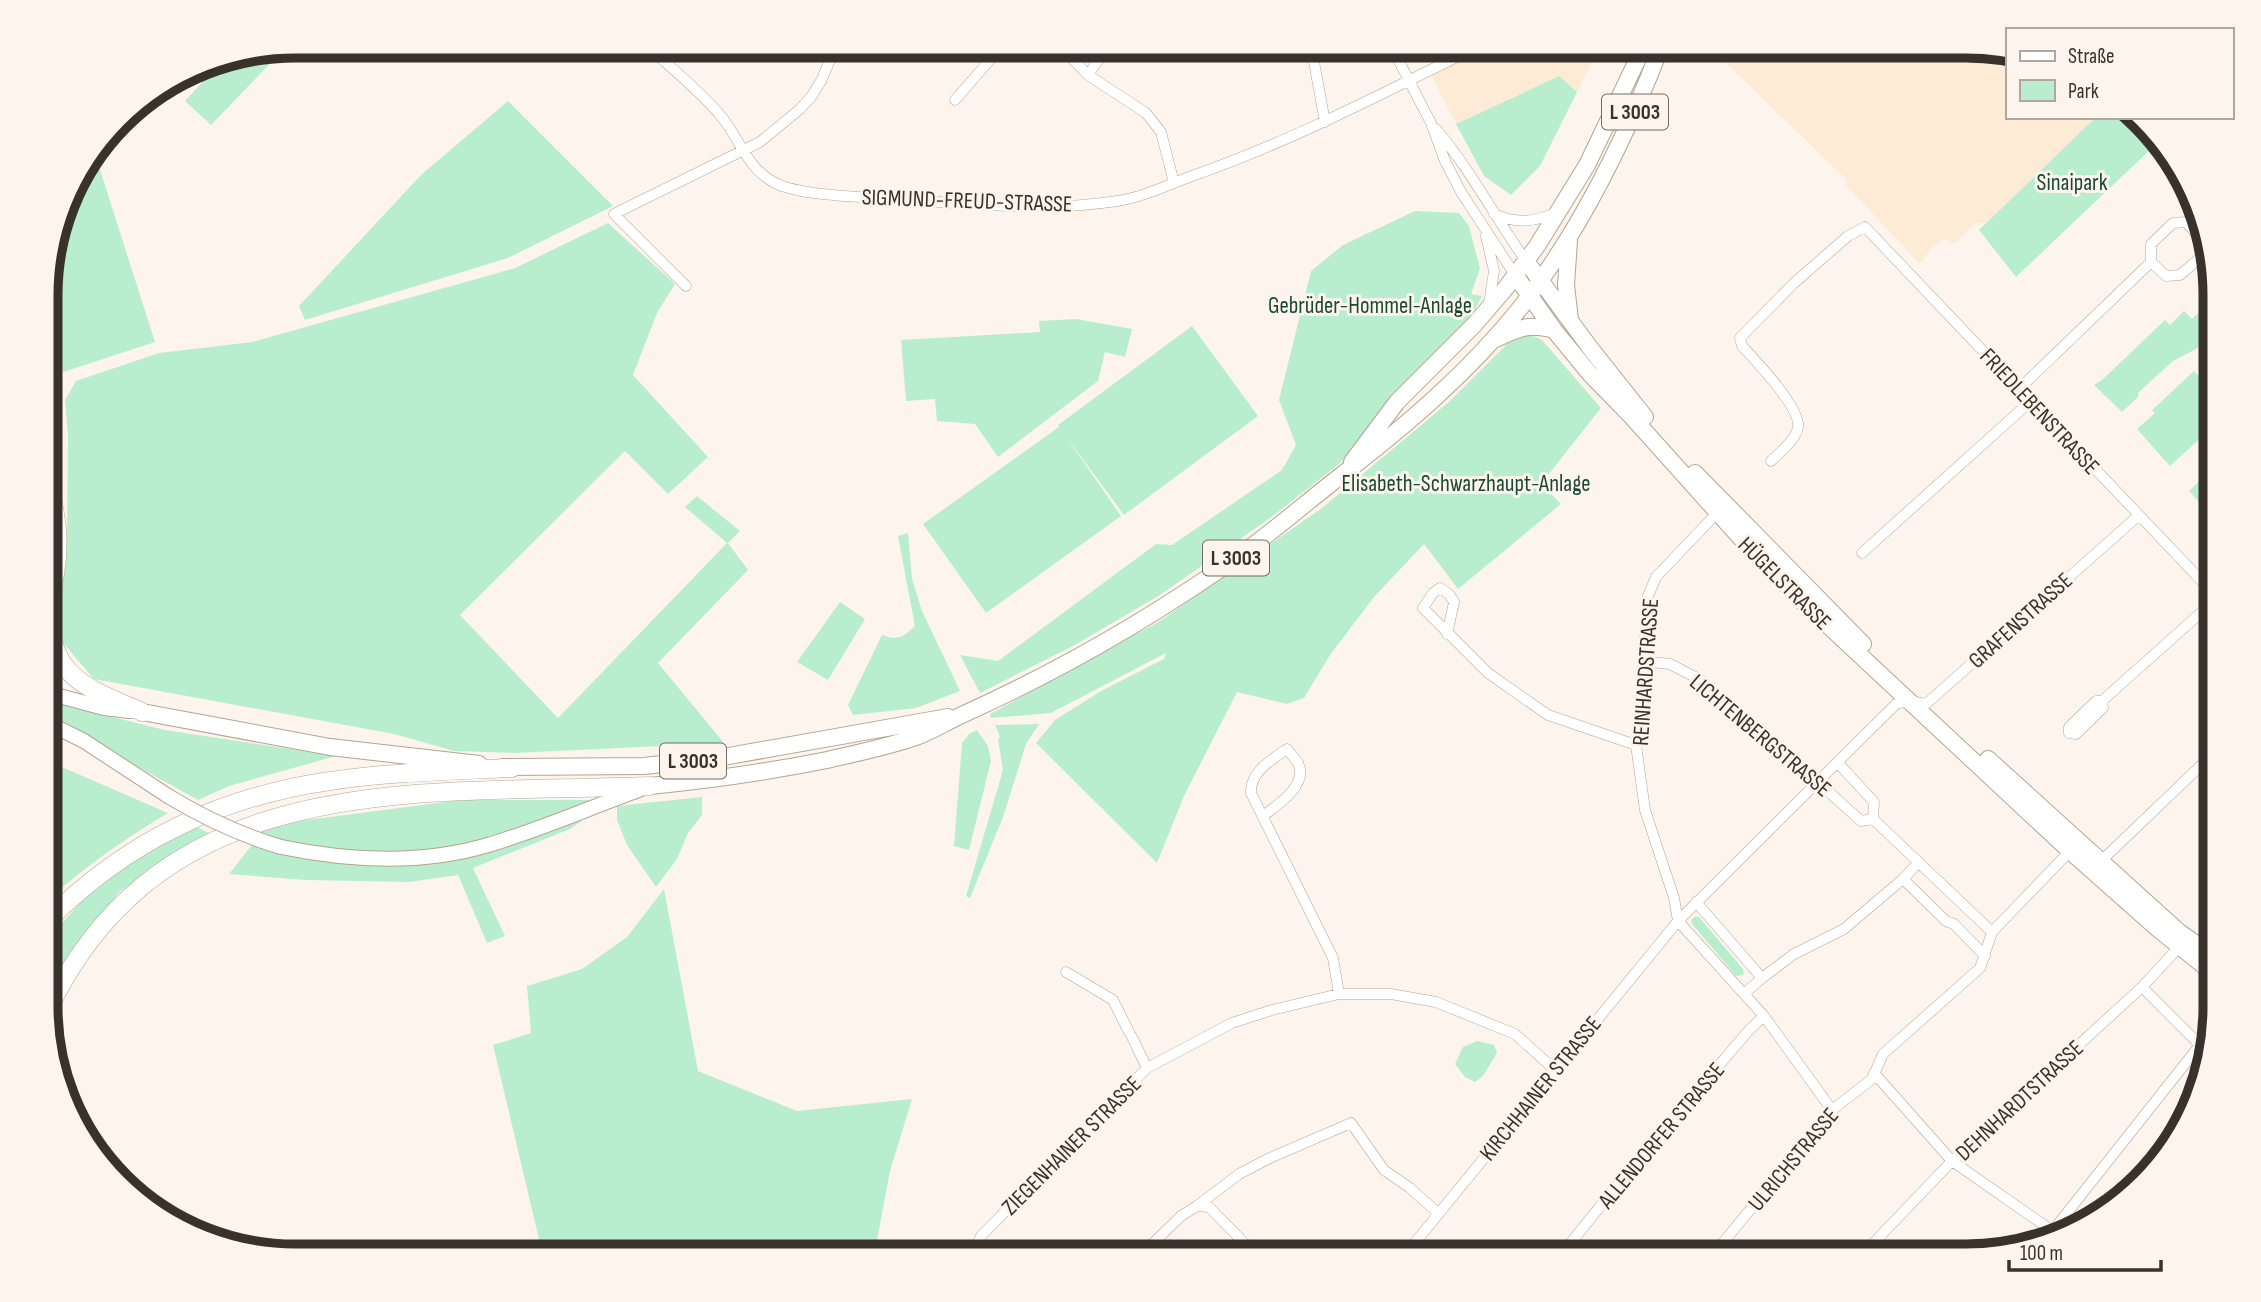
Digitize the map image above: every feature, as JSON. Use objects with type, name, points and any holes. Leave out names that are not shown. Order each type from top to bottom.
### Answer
[{"type":"highway","points":[[58,655],[65,668],[89,688],[142,712]]},
{"type":"highway","points":[[58,911],[83,887],[133,850],[184,823],[235,802],[332,780],[512,768]]},
{"type":"highway","points":[[58,991],[70,968],[103,924],[133,894],[189,853],[236,830],[281,814],[391,795],[473,790],[650,786]]},
{"type":"main road","name":"L 3003","points":[[1341,476],[1397,402],[1456,345],[1488,310],[1526,261],[1560,211],[1599,142],[1638,58]]},
{"type":"main road","name":"L 3003","points":[[58,728],[84,741],[192,810],[244,835],[281,848],[316,855],[379,860],[487,845],[650,786],[783,769],[864,752],[919,736],[1056,669],[1162,607],[1261,540],[1382,445],[1462,372],[1540,281],[1570,234],[1617,151],[1656,58]]},
{"type":"main road","points":[[1570,234],[1566,285],[1571,322]]},
{"type":"main road","name":"HÜGELSTRASSE","points":[[1526,261],[1612,376],[1666,441],[1903,696],[1926,704],[2179,947],[2203,963]]},
{"type":"main road","name":"HÜGELSTRASSE","points":[[1515,275],[1554,330],[1590,374],[1632,416],[1717,513],[1805,604],[2070,851],[2096,865],[2179,932],[2203,959]]},
{"type":"main road","points":[[1490,342],[1525,326],[1554,330]]},
{"type":"main road","points":[[1717,513],[1727,515],[1748,528]]},
{"type":"main road","name":"L 3003","points":[[58,696],[104,708],[142,712],[330,747],[512,768],[643,765],[712,759],[960,715]]},
{"type":"street","name":"SIGMUND-FREUD-STRASSE","points":[[660,58],[719,113],[758,172],[783,187],[874,198],[989,206],[1065,207],[1148,194],[1224,166],[1325,122],[1455,58]]},
{"type":"street","points":[[686,286],[614,214],[760,142],[811,97],[831,58]]},
{"type":"street","points":[[955,100],[992,58]]},
{"type":"street","points":[[1072,58],[1088,75],[1146,113],[1160,132],[1174,183]]},
{"type":"street","points":[[1088,75],[1100,58]]},
{"type":"street","name":"HÜGELSTRASSE","points":[[1397,58],[1431,123],[1445,161],[1461,192],[1515,275]]},
{"type":"street","points":[[1314,62],[1325,122]]},
{"type":"street","name":"HÜGELSTRASSE","points":[[1431,123],[1456,154],[1526,261]]},
{"type":"street","points":[[1494,215],[1512,221],[1529,222],[1560,211]]},
{"type":"street","points":[[2194,232],[2186,222],[2173,223],[2151,244],[2151,262],[2166,276],[2180,275],[2200,260]]},
{"type":"street","name":"FRIEDLEBENSTRASSE","points":[[1771,461],[1792,439],[1798,429],[1798,422],[1793,409],[1742,346],[1740,338],[1802,276],[1848,236],[1865,227],[2032,400],[2203,584]]},
{"type":"street","points":[[1484,229],[1494,271],[1488,310]]},
{"type":"street","points":[[2020,388],[2151,262]]},
{"type":"street","points":[[1862,553],[2032,400]]},
{"type":"street","name":"REINHARDSTRASSE","points":[[1678,921],[1674,898],[1645,810],[1636,745],[1648,596],[1654,581],[1717,513]]},
{"type":"street","name":"GRAFENSTRASSE","points":[[1926,704],[2138,516]]},
{"type":"street","points":[[2102,701],[2203,608]]},
{"type":"street","points":[[1447,634],[1488,673],[1548,715],[1636,745]]},
{"type":"street","name":"LICHTENBERGSTRASSE","points":[[1642,661],[1670,664],[1699,678],[1861,821],[1873,819]]},
{"type":"street","points":[[1832,1110],[1765,1016],[1678,921],[1903,696]]},
{"type":"street","points":[[1263,816],[1284,801],[1299,780],[1299,765],[1287,749],[1261,768],[1250,786],[1251,793],[1333,958],[1339,994]]},
{"type":"street","name":"LICHTENBERGSTRASSE","points":[[1838,763],[1874,802],[1873,819]]},
{"type":"street","points":[[2096,865],[2203,763]]},
{"type":"street","name":"LICHTENBERGSTRASSE","points":[[1873,819],[1992,932]]},
{"type":"street","name":"ULRICHSTRASSE","points":[[1722,1244],[1832,1110],[1872,1079],[1883,1054],[1980,968],[1992,932],[2070,851]]},
{"type":"street","points":[[1745,993],[1794,954],[1844,929],[1919,862]]},
{"type":"street","points":[[1903,879],[1946,921],[1954,924],[1985,956]]},
{"type":"street","points":[[1696,902],[1762,978]]},
{"type":"street","name":"KIRCHHAINER STRASSE","points":[[1413,1244],[1678,921]]},
{"type":"street","name":"DEHNHARDTSTRASSE","points":[[1872,1244],[1952,1161],[2142,987],[2179,947]]},
{"type":"street","name":"ZIEGENHAINER STRASSE","points":[[1066,972],[1112,1000],[1147,1068]]},
{"type":"street","points":[[2142,987],[2200,1045]]},
{"type":"street","name":"ZIEGENHAINER STRASSE","points":[[977,1244],[981,1236],[1147,1068],[1232,1023],[1272,1010],[1339,994],[1391,995],[1436,1002],[1515,1034],[1555,1070]]},
{"type":"street","name":"ALLENDORFER STRASSE","points":[[1570,1244],[1633,1166],[1765,1016]]},
{"type":"street","points":[[2057,1226],[2198,1054]]},
{"type":"street","points":[[1874,1073],[1952,1161],[2048,1229]]},
{"type":"street","points":[[1152,1244],[1181,1216],[1239,1174],[1269,1158],[1351,1123],[1384,1170],[1410,1188],[1438,1213]]},
{"type":"street","points":[[1197,1206],[1209,1207],[1242,1244]]},
{"type":"shaded area","points":[[1456,58],[1594,58],[1577,92],[1558,76],[1456,124],[1430,73]]},
{"type":"shaded area","points":[[1720,58],[1980,59],[2002,67],[2006,65],[2006,119],[2094,119],[1986,223],[1975,223],[1955,243],[1944,239],[1919,263],[1845,184],[1848,181]]},
{"type":"green space","points":[[274,59],[211,125],[185,101],[210,74],[249,62]]},
{"type":"green space","points":[[1559,76],[1577,92],[1540,166],[1511,195],[1484,176],[1456,124]]},
{"type":"green space","points":[[508,101],[613,206],[508,258],[305,320],[299,306],[421,175]]},
{"type":"green space","name":"Sinaipark","points":[[2094,119],[2124,119],[2152,148],[2016,277],[1979,230]]},
{"type":"green space","points":[[98,164],[155,342],[58,374],[58,295],[62,249],[76,204]]},
{"type":"green space","name":"Gebrüder-Hommel-Anlage","points":[[1415,211],[1459,213],[1469,226],[1480,269],[1471,294],[1482,296],[1461,328],[1340,463],[1273,516],[1160,595],[1073,646],[980,693],[960,655],[998,661],[1156,544],[1172,545],[1282,470],[1296,445],[1279,400],[1311,271],[1343,245]]},
{"type":"green space","points":[[608,223],[675,284],[657,313],[633,375],[708,457],[668,494],[625,451],[460,615],[558,718],[727,543],[685,507],[697,496],[740,531],[728,543],[748,570],[658,663],[724,743],[514,753],[454,751],[394,734],[94,679],[63,643],[58,616],[58,592],[67,535],[68,435],[65,400],[76,381],[159,353],[252,342],[515,268]]},
{"type":"green space","points":[[2203,308],[2203,343],[2173,361],[2138,393],[2139,396],[2122,412],[2094,385],[2165,320],[2170,325],[2184,311],[2192,319]]},
{"type":"green space","points":[[1076,319],[1132,329],[1125,357],[1105,352],[1098,381],[998,457],[975,424],[937,421],[935,399],[906,401],[901,340],[1040,332],[1039,321]]},
{"type":"green space","points":[[1192,326],[1258,416],[1124,515],[1065,435],[1121,516],[986,613],[923,524],[1059,427],[1058,425]]},
{"type":"green space","name":"Elisabeth-Schwarzhaupt-Anlage","points":[[1529,332],[1542,340],[1601,408],[1541,484],[1561,504],[1458,589],[1424,544],[1374,597],[1330,655],[1304,698],[1287,704],[1237,692],[1184,796],[1157,863],[1036,743],[1055,720],[1101,691],[1164,659],[1166,653],[1051,713],[991,718],[990,714],[1160,621],[1322,508],[1450,401],[1507,344],[1519,335]]},
{"type":"green space","points":[[2194,371],[2203,380],[2203,436],[2170,466],[2137,429],[2155,413],[2152,410]]},
{"type":"green space","points":[[2203,478],[2203,506],[2189,491]]},
{"type":"green space","points":[[908,533],[912,579],[922,611],[960,691],[916,708],[853,715],[848,705],[882,635],[900,637],[915,626],[898,536]]},
{"type":"green space","points":[[840,602],[865,619],[828,680],[797,662]]},
{"type":"green space","points":[[58,703],[165,730],[336,756],[229,786],[198,800],[127,761],[58,719]]},
{"type":"green space","points":[[1039,724],[1026,744],[1003,817],[970,898],[966,896],[1003,770],[998,739],[1000,737],[995,725]]},
{"type":"green space","points":[[977,730],[988,746],[991,761],[969,850],[954,846],[962,743],[969,734]]},
{"type":"green space","points":[[58,765],[168,813],[76,876],[58,891]]},
{"type":"green space","points":[[702,797],[702,815],[688,833],[677,859],[656,887],[627,845],[617,820],[617,806]]},
{"type":"green space","points":[[461,800],[597,800],[557,813],[582,821],[570,829],[473,868],[505,936],[487,943],[458,875],[409,882],[306,880],[229,874],[268,825]]},
{"type":"green space","points":[[193,825],[211,834],[120,891],[58,974],[58,927],[81,902],[120,870]]},
{"type":"green space","points":[[664,889],[698,1071],[797,1111],[912,1099],[890,1171],[876,1244],[540,1244],[493,1045],[531,1033],[527,986],[582,969],[627,937]]},
{"type":"green space","points":[[1696,916],[1743,969],[1744,975],[1736,976],[1692,924],[1691,920]]},
{"type":"green space","points":[[1477,1041],[1494,1045],[1497,1053],[1483,1076],[1475,1082],[1465,1077],[1455,1064],[1463,1047]]}]
